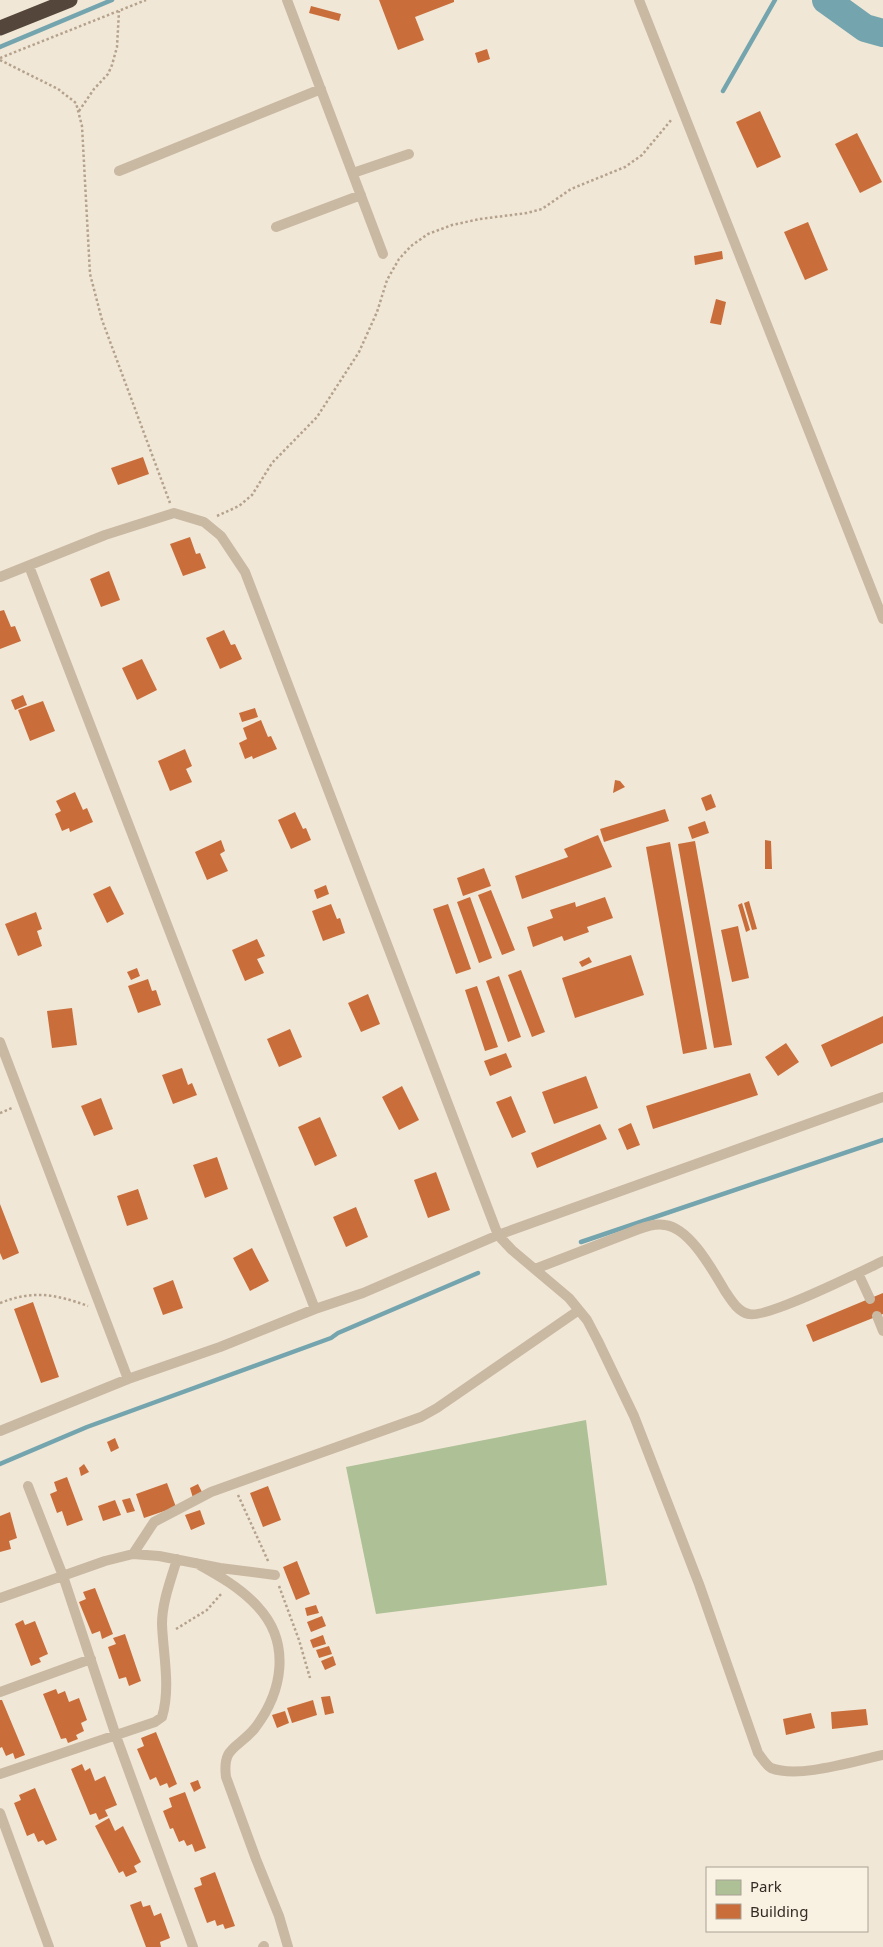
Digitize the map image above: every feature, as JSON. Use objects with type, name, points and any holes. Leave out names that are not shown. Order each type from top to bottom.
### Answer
[{"type":"highway","points":[[0,28],[70,0]]},
{"type":"lane","points":[[287,0],[383,254]]},
{"type":"lane","points":[[639,0],[883,619]]},
{"type":"lane","points":[[119,171],[321,89]]},
{"type":"lane","points":[[353,173],[409,154]]},
{"type":"lane","points":[[276,227],[361,195]]},
{"type":"lane","points":[[0,576],[105,535],[174,513],[204,522],[221,536],[245,572],[498,1235],[579,1310],[594,1334],[634,1416],[699,1584],[758,1753],[769,1767],[784,1771],[805,1772],[883,1755]]},
{"type":"lane","points":[[29,566],[314,1309]]},
{"type":"lane","points":[[0,1042],[128,1379]]},
{"type":"lane","points":[[0,1431],[128,1379],[220,1347],[314,1309],[363,1292],[498,1235],[883,1097]]},
{"type":"lane","points":[[535,1269],[612,1238],[656,1224],[666,1225],[675,1228],[686,1236],[706,1260],[732,1301],[741,1311],[750,1315],[789,1303],[883,1261]]},
{"type":"lane","points":[[858,1273],[870,1299]]},
{"type":"lane","points":[[133,1554],[149,1528],[161,1517],[211,1492],[421,1417],[437,1408],[579,1310]]},
{"type":"lane","points":[[877,1316],[883,1330]]},
{"type":"lane","points":[[28,1486],[63,1576],[116,1736],[193,1947]]},
{"type":"lane","points":[[0,1598],[105,1561],[133,1554],[158,1556],[275,1575]]},
{"type":"lane","points":[[0,1774],[116,1736],[155,1722],[162,1717],[165,1692],[164,1608],[177,1559]]},
{"type":"lane","points":[[196,1563],[229,1583],[257,1605],[269,1620],[277,1637],[281,1656],[280,1676],[268,1706],[254,1729],[228,1753],[225,1766],[226,1777],[279,1916],[288,1947]]},
{"type":"lane","points":[[0,1692],[91,1659]]},
{"type":"lane","points":[[0,1813],[49,1947]]},
{"type":"path","points":[[0,59],[146,0]]},
{"type":"path","points":[[79,111],[94,88],[108,74],[112,65],[117,48],[119,11]]},
{"type":"path","points":[[0,59],[33,75],[76,102],[82,126],[90,274],[93,288],[133,407],[174,513]]},
{"type":"path","points":[[204,522],[239,506],[252,495],[272,463],[317,417],[359,352],[377,312],[387,280],[399,259],[411,246],[428,234],[452,225],[542,209],[571,189],[625,167],[642,155],[680,107]]},
{"type":"path","points":[[0,1303],[17,1296],[40,1294],[67,1298],[103,1312]]},
{"type":"path","points":[[163,1635],[207,1610],[221,1596],[229,1583]]},
{"type":"green space","points":[[586,1420],[607,1585],[376,1614],[346,1467]]},
{"type":"building","points":[[379,0],[454,0],[454,2],[415,17],[424,40],[398,50]]},
{"type":"building","points":[[311,6],[341,14],[339,21],[309,13]]},
{"type":"building","points":[[487,49],[490,59],[478,63],[475,53]]},
{"type":"building","points":[[760,111],[781,157],[757,168],[736,122]]},
{"type":"building","points":[[857,133],[882,182],[860,193],[835,144]]},
{"type":"building","points":[[808,222],[828,270],[805,280],[784,232]]},
{"type":"building","points":[[722,251],[723,259],[695,265],[694,256]]},
{"type":"building","points":[[716,299],[726,302],[721,325],[710,323]]},
{"type":"building","points":[[143,457],[149,474],[118,485],[111,468]]},
{"type":"building","points":[[190,537],[196,554],[200,553],[206,568],[183,576],[170,544]]},
{"type":"building","points":[[109,571],[120,600],[101,607],[90,579]]},
{"type":"building","points":[[4,610],[11,627],[15,626],[21,641],[0,649],[0,611]]},
{"type":"building","points":[[224,630],[231,645],[235,644],[242,659],[220,669],[206,638]]},
{"type":"building","points":[[142,659],[157,690],[137,700],[122,668]]},
{"type":"building","points":[[23,695],[27,705],[15,710],[11,700]]},
{"type":"building","points":[[43,701],[55,731],[30,741],[18,710]]},
{"type":"building","points":[[255,708],[258,717],[242,722],[239,713]]},
{"type":"building","points":[[261,720],[268,737],[271,736],[277,749],[253,759],[252,756],[245,759],[239,743],[247,739],[243,728]]},
{"type":"building","points":[[185,749],[192,766],[186,769],[192,782],[170,791],[158,761]]},
{"type":"building","points":[[615,780],[620,781],[625,787],[613,793]]},
{"type":"building","points":[[75,792],[83,810],[87,808],[93,822],[70,832],[69,828],[62,831],[55,814],[61,811],[56,801]]},
{"type":"building","points":[[711,794],[716,807],[706,811],[701,798]]},
{"type":"building","points":[[665,809],[669,821],[604,842],[600,829]]},
{"type":"building","points":[[295,812],[303,829],[306,828],[311,840],[291,849],[278,820]]},
{"type":"building","points":[[705,821],[709,833],[692,839],[688,827]]},
{"type":"building","points":[[598,835],[612,867],[522,899],[515,876],[568,857],[564,849]]},
{"type":"building","points":[[221,840],[225,851],[220,854],[228,871],[207,880],[195,852]]},
{"type":"building","points":[[765,840],[771,841],[772,869],[765,869]]},
{"type":"building","points":[[695,841],[732,1045],[714,1048],[678,844]]},
{"type":"building","points":[[670,842],[707,1049],[683,1054],[646,847]]},
{"type":"building","points":[[484,868],[491,886],[463,896],[457,878]]},
{"type":"building","points":[[326,885],[329,894],[317,899],[314,890]]},
{"type":"building","points":[[110,886],[124,914],[107,923],[93,894]]},
{"type":"building","points":[[491,890],[515,950],[502,955],[478,895]]},
{"type":"building","points":[[470,897],[492,958],[479,963],[457,902]]},
{"type":"building","points":[[605,897],[613,918],[587,927],[589,932],[564,941],[562,936],[533,947],[527,927],[553,918],[550,910],[575,902],[576,907]]},
{"type":"building","points":[[749,901],[757,929],[752,930],[744,903]]},
{"type":"building","points":[[742,903],[750,930],[746,932],[738,905]]},
{"type":"building","points":[[331,904],[337,919],[340,918],[345,933],[323,941],[312,911]]},
{"type":"building","points":[[448,904],[471,969],[456,974],[433,909]]},
{"type":"building","points":[[36,912],[42,929],[37,931],[42,946],[18,956],[5,924]]},
{"type":"building","points":[[738,926],[749,978],[732,982],[721,930]]},
{"type":"building","points":[[257,939],[265,956],[257,959],[264,973],[245,981],[232,950]]},
{"type":"building","points":[[631,955],[644,995],[575,1018],[562,978]]},
{"type":"building","points":[[589,957],[592,962],[582,967],[579,962]]},
{"type":"building","points":[[137,968],[140,976],[131,980],[127,972]]},
{"type":"building","points":[[521,970],[545,1032],[532,1037],[508,975]]},
{"type":"building","points":[[499,976],[521,1037],[508,1042],[486,981]]},
{"type":"building","points":[[148,979],[152,991],[156,990],[161,1005],[138,1013],[128,986]]},
{"type":"building","points":[[477,986],[498,1047],[485,1051],[465,990]]},
{"type":"building","points":[[368,994],[380,1024],[361,1032],[348,1003]]},
{"type":"building","points":[[72,1008],[77,1045],[52,1048],[47,1011]]},
{"type":"building","points":[[883,1016],[883,1043],[831,1067],[821,1045]]},
{"type":"building","points":[[290,1029],[302,1057],[279,1067],[267,1039]]},
{"type":"building","points":[[786,1043],[799,1062],[778,1076],[765,1057]]},
{"type":"building","points":[[506,1053],[512,1067],[490,1076],[484,1061]]},
{"type":"building","points":[[182,1068],[188,1085],[192,1083],[197,1095],[173,1104],[162,1075]]},
{"type":"building","points":[[750,1073],[758,1095],[653,1129],[646,1106]]},
{"type":"building","points":[[586,1076],[598,1108],[554,1124],[542,1092]]},
{"type":"building","points":[[402,1086],[419,1120],[399,1130],[382,1097]]},
{"type":"building","points":[[511,1096],[526,1132],[512,1138],[496,1102]]},
{"type":"building","points":[[101,1098],[113,1129],[94,1136],[81,1106]]},
{"type":"building","points":[[320,1117],[337,1156],[315,1166],[298,1127]]},
{"type":"building","points":[[631,1123],[640,1145],[627,1150],[618,1129]]},
{"type":"building","points":[[600,1124],[607,1139],[537,1168],[531,1153]]},
{"type":"building","points":[[217,1157],[228,1189],[205,1198],[193,1165]]},
{"type":"building","points":[[436,1172],[450,1210],[428,1218],[414,1180]]},
{"type":"building","points":[[138,1189],[148,1219],[127,1226],[117,1196]]},
{"type":"building","points":[[0,1204],[19,1253],[3,1260],[0,1253]]},
{"type":"building","points":[[356,1207],[368,1237],[346,1247],[333,1217]]},
{"type":"building","points":[[252,1248],[269,1281],[250,1291],[233,1258]]},
{"type":"building","points":[[173,1280],[183,1308],[163,1315],[153,1288]]},
{"type":"building","points":[[883,1293],[883,1314],[813,1342],[806,1325]]},
{"type":"building","points":[[33,1302],[59,1377],[41,1383],[14,1309]]},
{"type":"building","points":[[115,1438],[119,1448],[111,1452],[107,1442]]},
{"type":"building","points":[[84,1464],[89,1472],[81,1476],[79,1468]]},
{"type":"building","points":[[67,1477],[83,1520],[67,1526],[62,1511],[57,1513],[50,1494],[57,1491],[54,1482]]},
{"type":"building","points":[[167,1483],[176,1507],[144,1518],[136,1494]]},
{"type":"building","points":[[198,1484],[203,1494],[193,1498],[190,1488]]},
{"type":"building","points":[[268,1486],[281,1520],[263,1527],[250,1493]]},
{"type":"building","points":[[130,1498],[135,1511],[127,1513],[122,1500]]},
{"type":"building","points":[[115,1500],[121,1515],[103,1521],[98,1506]]},
{"type":"building","points":[[200,1510],[205,1524],[191,1530],[185,1515]]},
{"type":"building","points":[[10,1512],[17,1538],[9,1541],[11,1549],[0,1552],[0,1516]]},
{"type":"building","points":[[297,1561],[310,1594],[296,1600],[283,1567]]},
{"type":"building","points":[[95,1588],[113,1634],[102,1639],[100,1631],[92,1634],[79,1602],[86,1599],[83,1592]]},
{"type":"building","points":[[316,1605],[319,1613],[307,1616],[305,1608]]},
{"type":"building","points":[[322,1616],[326,1626],[311,1632],[307,1622]]},
{"type":"building","points":[[23,1620],[25,1625],[35,1621],[48,1654],[39,1658],[41,1662],[31,1666],[15,1624]]},
{"type":"building","points":[[125,1634],[141,1681],[129,1686],[126,1677],[119,1679],[108,1647],[116,1644],[113,1638]]},
{"type":"building","points":[[323,1635],[326,1644],[313,1648],[310,1640]]},
{"type":"building","points":[[329,1646],[332,1654],[319,1658],[316,1650]]},
{"type":"building","points":[[333,1656],[336,1665],[325,1670],[321,1661]]},
{"type":"building","points":[[56,1689],[58,1694],[65,1691],[69,1702],[79,1698],[87,1720],[81,1723],[84,1731],[76,1735],[78,1739],[68,1743],[66,1738],[61,1739],[43,1694]]},
{"type":"building","points":[[330,1696],[334,1713],[325,1715],[321,1697]]},
{"type":"building","points":[[0,1700],[2,1700],[25,1755],[15,1759],[13,1753],[6,1756],[2,1747],[0,1748]]},
{"type":"building","points":[[313,1700],[317,1715],[292,1723],[287,1708]]},
{"type":"building","points":[[866,1709],[868,1725],[832,1729],[831,1712]]},
{"type":"building","points":[[285,1711],[289,1723],[277,1728],[272,1715]]},
{"type":"building","points":[[811,1713],[815,1728],[786,1735],[783,1719]]},
{"type":"building","points":[[156,1732],[177,1784],[169,1788],[167,1783],[160,1786],[156,1777],[150,1780],[137,1749],[144,1746],[141,1738]]},
{"type":"building","points":[[82,1764],[85,1771],[90,1768],[95,1781],[105,1776],[117,1805],[105,1810],[108,1816],[99,1820],[96,1813],[90,1815],[71,1769]]},
{"type":"building","points":[[198,1780],[201,1788],[194,1792],[190,1783]]},
{"type":"building","points":[[35,1788],[57,1840],[46,1845],[43,1840],[38,1842],[34,1833],[27,1836],[14,1803],[21,1800],[19,1795]]},
{"type":"building","points":[[185,1792],[206,1848],[195,1852],[192,1844],[187,1846],[184,1840],[179,1842],[173,1828],[170,1829],[163,1811],[172,1807],[169,1798]]},
{"type":"building","points":[[109,1818],[115,1831],[123,1826],[141,1862],[134,1866],[137,1872],[126,1877],[123,1871],[119,1873],[95,1826]]},
{"type":"building","points":[[215,1872],[235,1926],[225,1929],[223,1924],[217,1926],[215,1920],[207,1923],[194,1888],[202,1885],[200,1878]]},
{"type":"building","points":[[141,1901],[143,1907],[150,1905],[154,1916],[161,1913],[170,1938],[160,1942],[161,1947],[146,1947],[130,1905]]},
{"type":"waterway","points":[[0,47],[112,0]]},
{"type":"waterway","points":[[723,91],[775,0]]},
{"type":"waterway","points":[[826,0],[865,28],[883,33]]},
{"type":"waterway","points":[[865,28],[883,27]]},
{"type":"waterway","points":[[581,1242],[883,1140]]},
{"type":"waterway","points":[[0,1464],[87,1427],[331,1338],[338,1333],[478,1273]]}]
